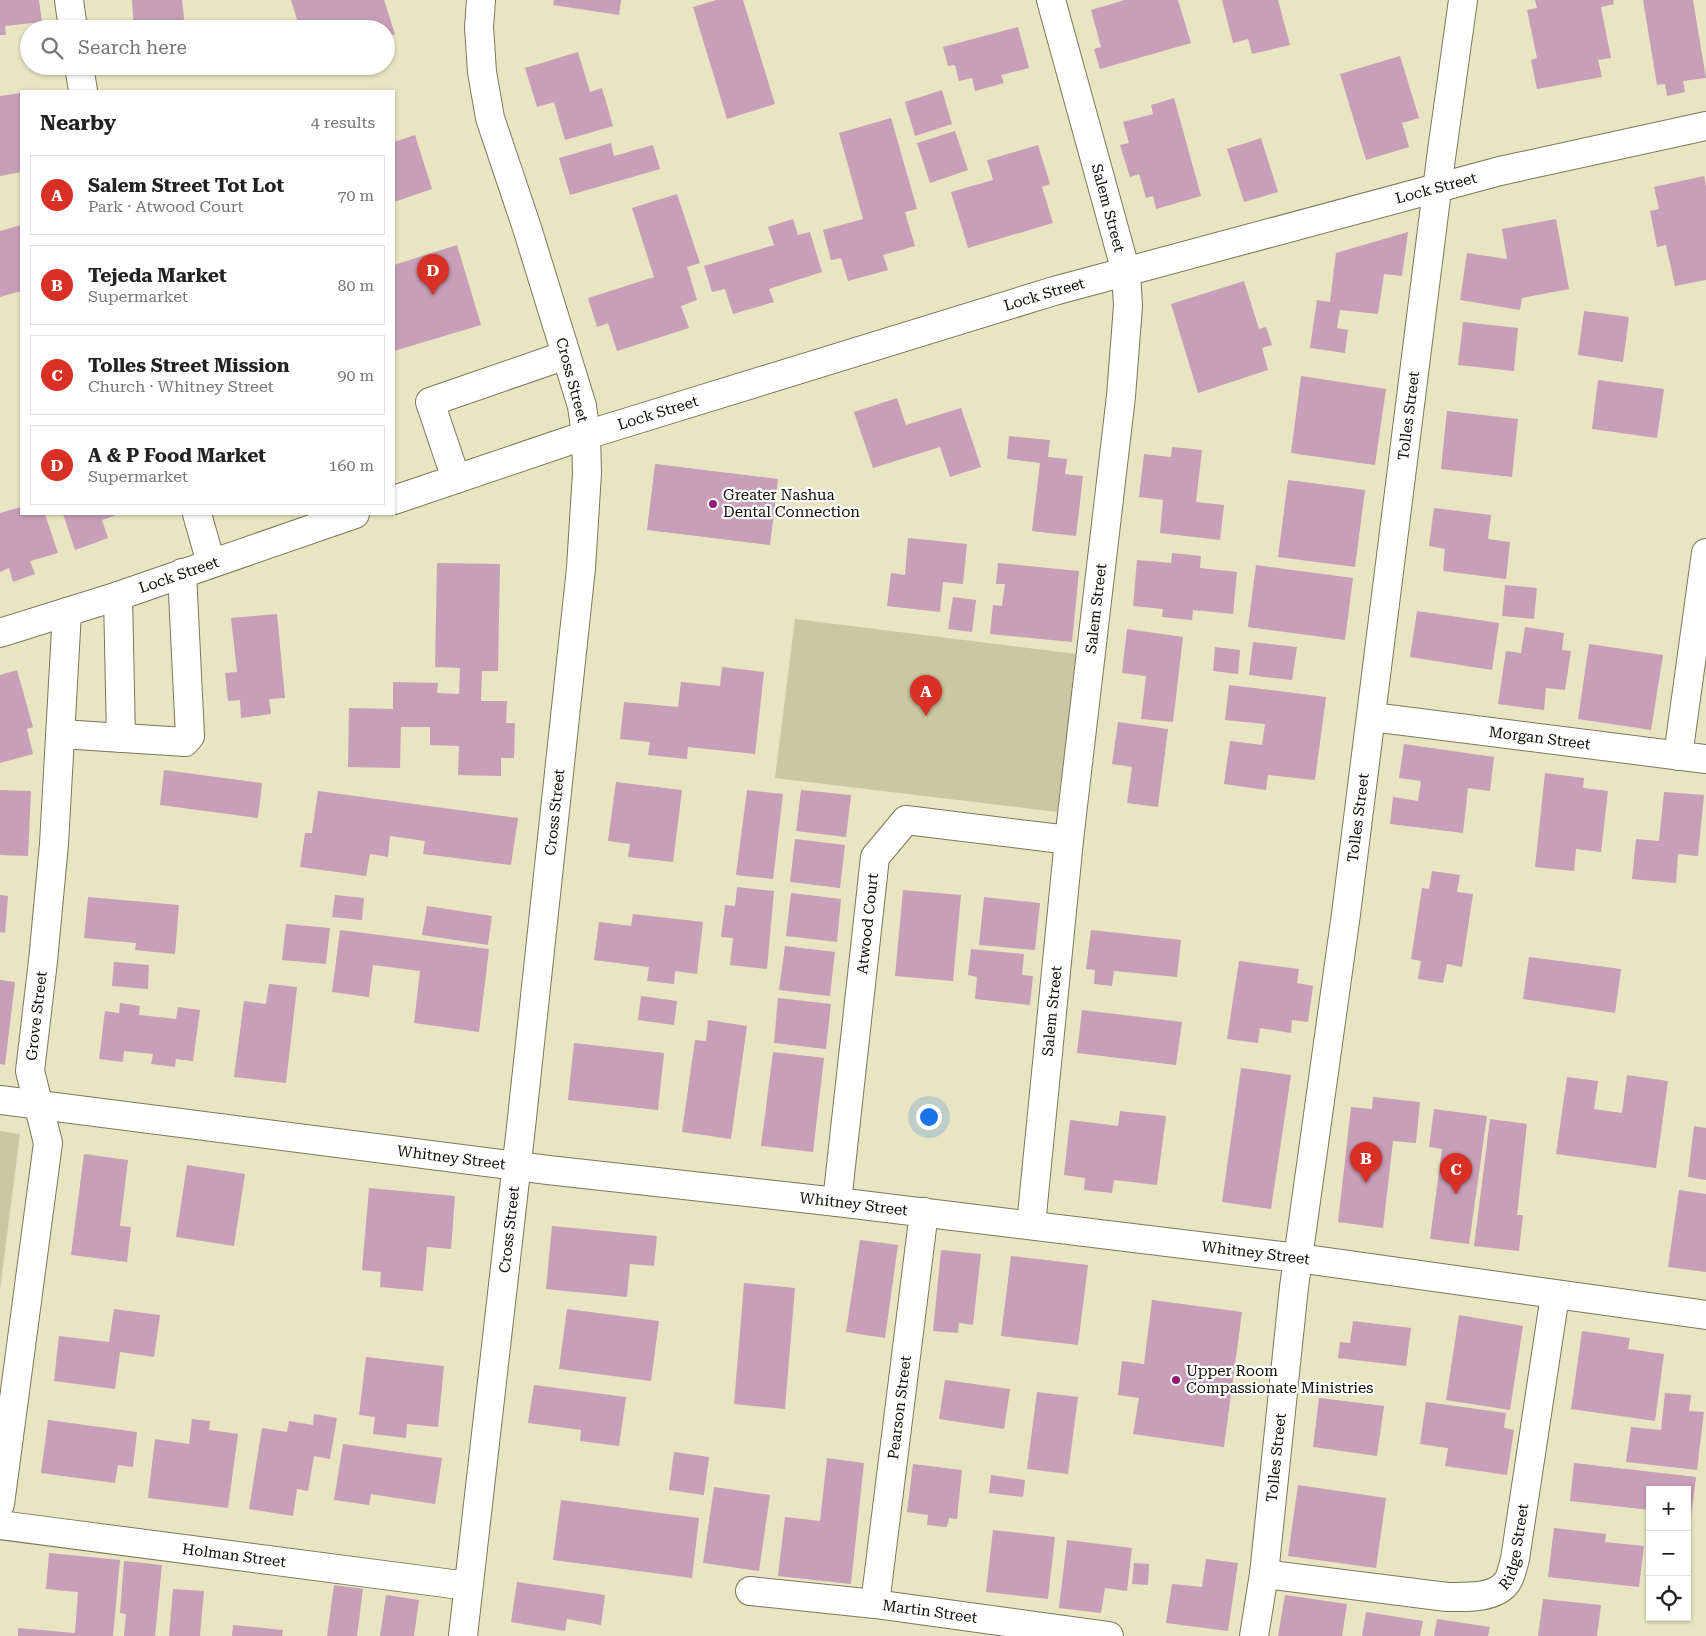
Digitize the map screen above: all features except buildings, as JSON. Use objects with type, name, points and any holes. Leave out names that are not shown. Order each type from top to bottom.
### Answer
[{"type":"street","points":[[69,0],[72,20]]},
{"type":"street","name":"Cross Street","points":[[463,1636],[517,1165],[581,568],[586,473],[586,435],[582,406],[527,228],[490,118],[482,72],[479,27],[481,0]]},
{"type":"street","name":"Salem Street","points":[[1031,1225],[1069,840],[1121,396],[1128,306],[1126,272],[1051,0]]},
{"type":"street","name":"Tolles Street","points":[[1254,1636],[1264,1574],[1294,1287],[1372,717],[1463,0]]},
{"type":"street","points":[[80,75],[83,90]]},
{"type":"street","name":"Lock Street","points":[[395,500],[586,435],[997,308],[1500,171],[1706,126]]},
{"type":"street","points":[[456,479],[430,402],[566,355]]},
{"type":"street","points":[[197,515],[211,563]]},
{"type":"street","name":"Lock Street","points":[[0,633],[118,596],[352,515]]},
{"type":"street","points":[[1678,756],[1706,553]]},
{"type":"street","points":[[61,734],[185,742],[190,736],[182,573]]},
{"type":"street","points":[[118,596],[121,738]]},
{"type":"street","name":"Grove Street","points":[[0,1504],[48,1143],[30,1071],[44,961],[54,844],[67,612]]},
{"type":"street","name":"Morgan Street","points":[[1372,717],[1706,759]]},
{"type":"street","name":"Atwood Court","points":[[837,1202],[875,857],[906,820],[1069,840]]},
{"type":"street","name":"Whitney Street","points":[[0,1100],[517,1165],[1298,1258],[1706,1316]]},
{"type":"street","name":"Pearson Street","points":[[875,1604],[924,1212]]},
{"type":"street","name":"Ridge Street","points":[[1264,1574],[1447,1597],[1473,1597],[1492,1593],[1507,1582],[1515,1559],[1555,1295]]},
{"type":"street","name":"Holman Street","points":[[0,1525],[468,1586]]},
{"type":"street","name":"Martin Street","points":[[750,1591],[875,1604],[1109,1636]]},
{"type":"shaded area","points":[[795,619],[1077,654],[1057,812],[775,778]]},
{"type":"shaded area","points":[[0,1131],[20,1134],[0,1290]]},
{"type":"place","name":"A & P Food Market","points":[[433,295]]},
{"type":"place","name":"Greater Nashua Dental Connection","points":[[713,504]]},
{"type":"place","name":"Salem Street Tot Lot","points":[[926,716]]},
{"type":"place","name":"Tejeda Market","points":[[1366,1183]]},
{"type":"place","name":"Tolles Street Mission","points":[[1456,1194]]},
{"type":"place","name":"Upper Room Compassionate Ministries","points":[[1176,1380]]}]
